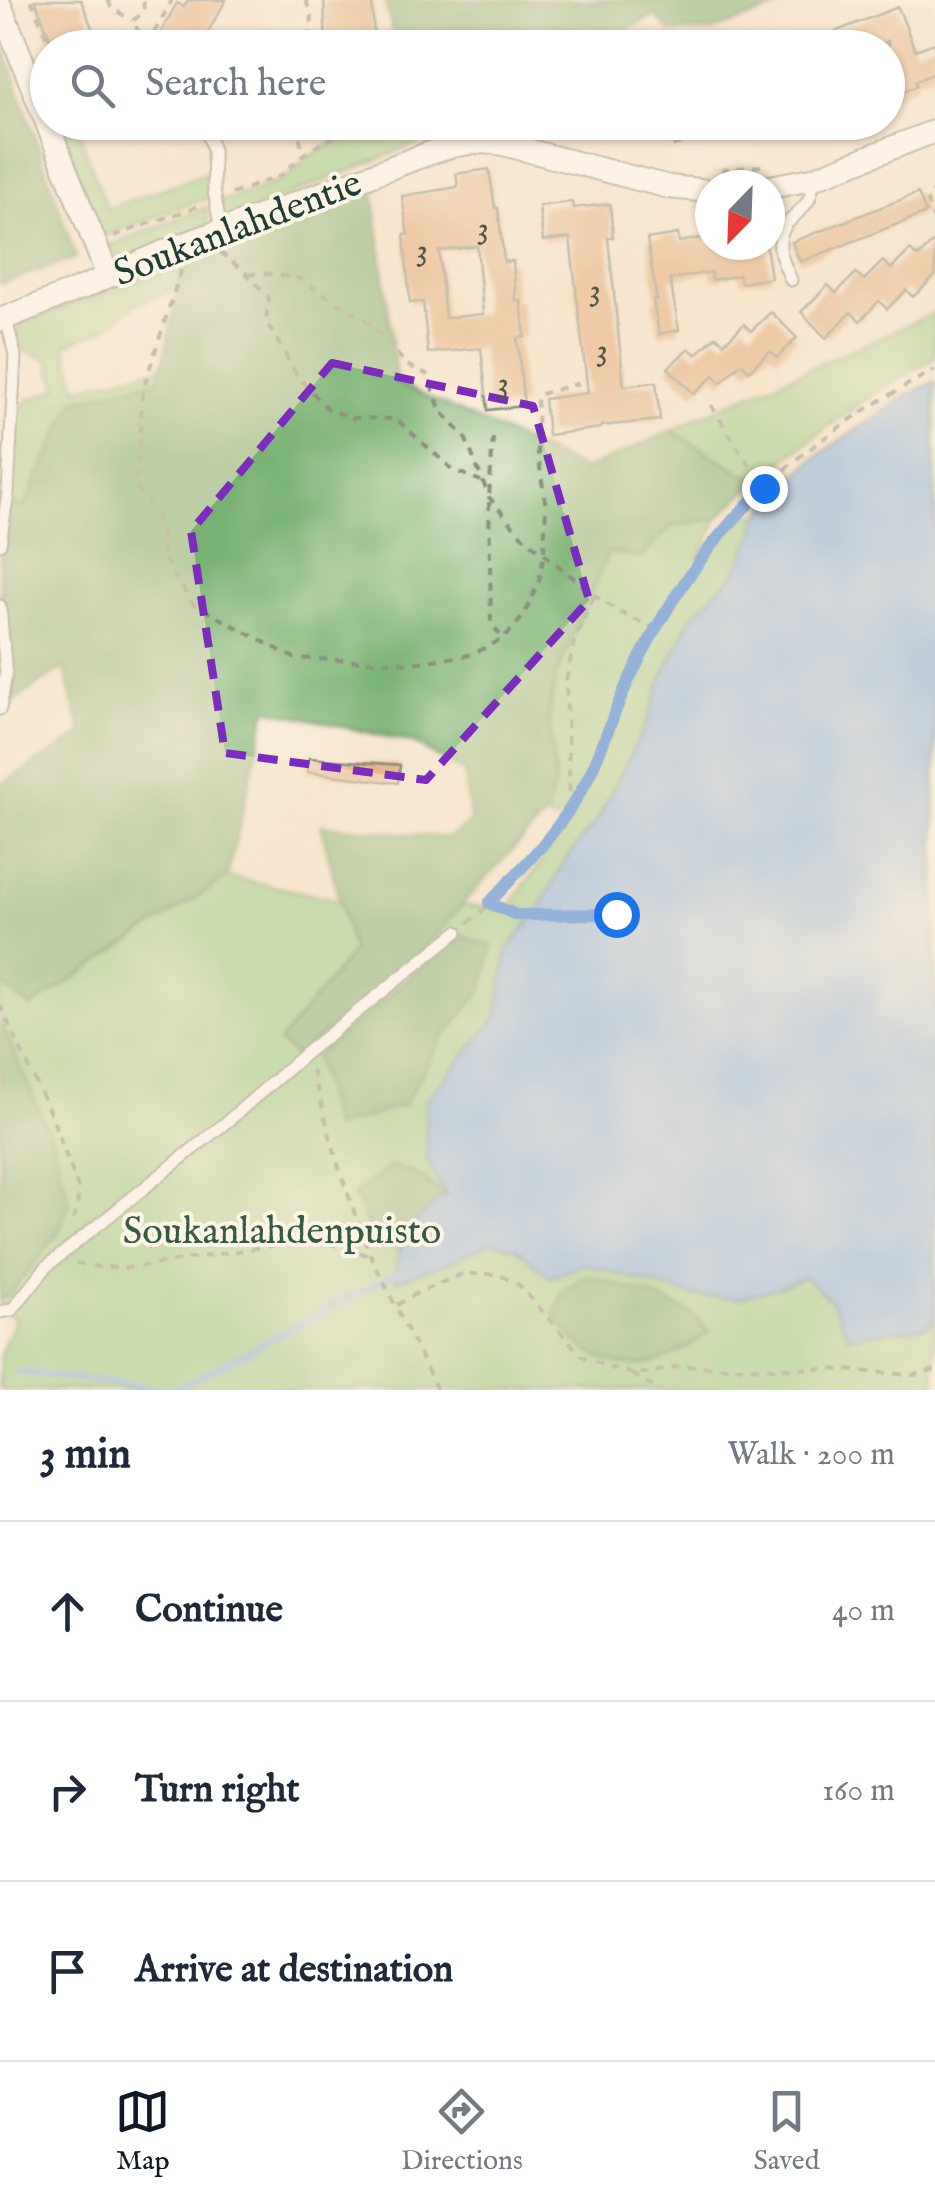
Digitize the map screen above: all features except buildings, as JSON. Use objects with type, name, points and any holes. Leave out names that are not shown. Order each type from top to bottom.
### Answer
[{"type":"street","points":[[0,4],[30,79]]},
{"type":"street","points":[[785,177],[812,179],[935,131]]},
{"type":"street","points":[[54,140],[108,276]]},
{"type":"street","name":"Soukanlahdentie","points":[[3,319],[208,236],[462,143],[484,141],[530,150],[669,188],[695,184]]},
{"type":"lane","points":[[208,236],[215,200],[210,140]]},
{"type":"lane","points":[[791,280],[780,253],[780,240],[785,226],[814,193],[812,179]]},
{"type":"lane","points":[[0,544],[8,493],[16,355],[3,319]]},
{"type":"lane","points":[[0,606],[6,674],[0,709]]},
{"type":"lane","points":[[0,1312],[12,1310],[51,1262],[456,932]]},
{"type":"path","points":[[31,0],[44,30]]},
{"type":"path","points":[[108,0],[111,8],[132,21],[138,30]]},
{"type":"path","points":[[132,21],[143,13],[144,0]]},
{"type":"path","points":[[157,30],[172,0]]},
{"type":"path","points":[[306,0],[311,30]]},
{"type":"path","points":[[300,140],[304,154]]},
{"type":"path","points":[[95,243],[282,175],[327,140]]},
{"type":"path","points":[[934,222],[927,202],[935,190]]},
{"type":"path","points":[[208,236],[222,255],[269,298],[266,320],[298,376],[328,410],[352,418],[396,419],[452,470],[483,481]]},
{"type":"path","points":[[208,236],[143,390],[136,484],[161,525],[163,558],[194,604],[294,658],[410,663],[470,654],[503,639],[523,617],[539,582],[544,554],[546,507],[538,454],[536,395],[580,383]]},
{"type":"path","points":[[248,275],[298,278],[370,323],[407,366],[426,374],[442,411],[465,437],[489,497],[521,534],[594,595],[655,629]]},
{"type":"path","points":[[456,932],[542,846],[570,808],[588,778],[655,629],[695,564],[738,512],[784,468],[849,421],[935,370]]},
{"type":"path","points":[[712,406],[764,488]]},
{"type":"path","points":[[492,438],[491,623],[503,639]]},
{"type":"path","points":[[570,808],[566,680],[574,642],[594,595]]},
{"type":"path","points":[[489,903],[516,915],[616,914]]},
{"type":"path","points":[[0,1005],[79,1190],[76,1212],[51,1262],[132,1268],[313,1239],[371,1256]]},
{"type":"path","points":[[306,1054],[339,1168],[371,1256],[437,1390]]},
{"type":"path","points":[[396,1302],[462,1274],[498,1274],[519,1285],[582,1356],[631,1373],[679,1366],[830,1368],[914,1374],[935,1370]]},
{"type":"path","points":[[631,1373],[658,1390]]},
{"type":"highlighted area","points":[[332,363],[533,406],[589,600],[426,780],[225,753],[191,531]]},
{"type":"green space","points":[[385,0],[799,0],[715,30],[669,30],[655,16],[624,30],[392,30]]},
{"type":"green space","points":[[0,35],[30,123],[30,140],[36,140],[76,258],[0,284]]},
{"type":"green space","points":[[63,140],[82,140],[107,209],[206,173],[209,197],[99,238]]},
{"type":"green space","points":[[338,140],[426,140],[224,221],[220,202],[284,180],[307,158]]},
{"type":"green space","points":[[373,185],[397,383],[585,470],[671,431],[757,481],[718,518],[672,526],[641,558],[608,552],[556,675],[549,717],[555,780],[546,815],[403,971],[295,1056],[279,1042],[352,952],[321,825],[447,838],[470,823],[465,773],[414,743],[267,709],[227,877],[30,1007],[0,983],[0,785],[82,734],[64,667],[16,700],[0,705],[0,493],[23,509],[75,400],[159,379],[185,264]]},
{"type":"green space","points":[[207,207],[208,226],[127,260],[114,257],[105,247]]},
{"type":"green space","points":[[185,264],[180,288],[135,304],[107,328],[65,345],[78,388],[162,367],[159,379],[75,401],[23,510],[11,501],[17,413],[28,400],[59,388],[47,359],[25,351],[16,339],[21,323]]},
{"type":"green space","points":[[935,313],[935,358],[865,400],[757,481],[672,431],[698,417]]},
{"type":"green space","name":"Soukanlahdenpuisto","points":[[935,382],[935,1390],[0,1390],[0,1356],[15,1319],[0,1306],[0,983],[31,1007],[227,877],[340,900],[508,908],[555,842],[569,811],[553,822],[546,815],[555,780],[549,717],[556,675],[608,552],[641,558],[672,526],[718,518],[699,559],[738,512],[759,515],[812,460],[909,394]]},
{"type":"green space","points":[[460,936],[492,946],[483,989],[439,1043],[404,1105],[333,1128],[315,1056]]},
{"type":"green space","points":[[0,1020],[50,1135],[70,1203],[58,1233],[10,1295],[0,1299]]},
{"type":"green space","points":[[390,1166],[415,1173],[446,1196],[419,1220],[400,1251],[370,1231],[354,1195]]},
{"type":"green space","points":[[586,1275],[654,1296],[692,1314],[710,1332],[679,1352],[648,1364],[616,1363],[599,1357],[577,1343],[555,1316],[562,1293]]},
{"type":"water","points":[[935,382],[935,1320],[923,1327],[848,1336],[832,1302],[805,1277],[740,1298],[693,1296],[584,1264],[550,1277],[516,1248],[493,1242],[396,1281],[398,1255],[409,1232],[446,1195],[427,1161],[425,1101],[497,1018],[508,949],[538,911],[566,859],[597,820],[648,721],[662,679],[691,617],[735,573],[759,516],[812,460],[909,394]]},
{"type":"waterway","points":[[17,1372],[174,1390],[400,1271]]},
{"type":"route","points":[[616,914],[516,915],[489,903],[542,846],[570,808],[588,778],[628,682],[671,600],[738,512],[764,488]]}]
